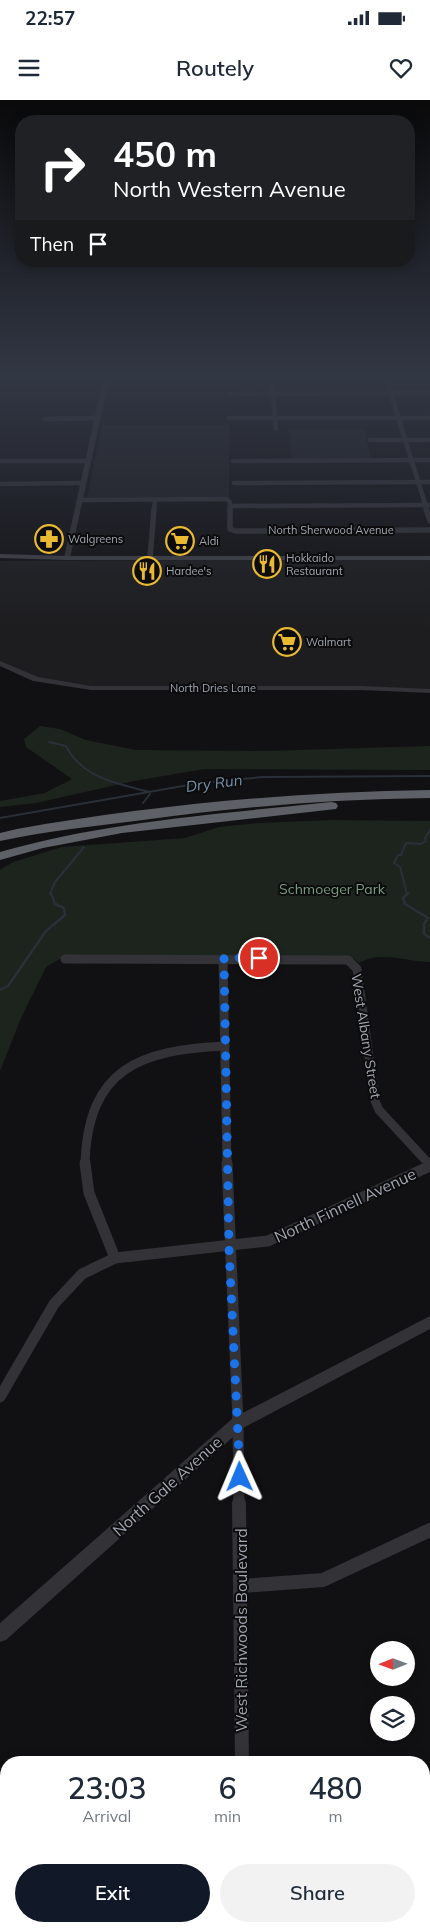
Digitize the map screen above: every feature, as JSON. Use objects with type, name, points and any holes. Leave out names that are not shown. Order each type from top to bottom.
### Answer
[{"type":"highway","points":[[0,835],[252,802],[329,796],[430,794]]},
{"type":"highway","points":[[0,846],[88,830],[192,817],[331,806],[430,804]]},
{"type":"highway","points":[[0,856],[51,842],[132,828],[331,806]]},
{"type":"main road","points":[[0,559],[27,556],[67,558],[430,558]]},
{"type":"main road","points":[[0,559],[55,561],[67,558]]},
{"type":"street","points":[[233,461],[323,460]]},
{"type":"street","points":[[411,460],[428,505],[430,520]]},
{"type":"street","points":[[0,461],[88,461],[67,558]]},
{"type":"street","points":[[234,482],[430,482]]},
{"type":"street","points":[[0,484],[84,483]]},
{"type":"street","points":[[80,500],[428,505]]},
{"type":"street","points":[[150,558],[155,500]]},
{"type":"street","name":"North Sherwood Avenue","points":[[230,503],[230,529],[233,530],[430,530]]},
{"type":"street","name":"North Dries Lane","points":[[0,663],[17,672],[40,680],[91,688],[362,688],[430,691]]},
{"type":"street","name":"West Richwoods Boulevard","points":[[224,958],[229,1248],[238,1423],[242,1586],[242,1756]]},
{"type":"street","points":[[65,959],[339,958]]},
{"type":"street","name":"West Albany Street","points":[[339,958],[348,960],[357,969],[375,1102],[379,1110],[430,1165]]},
{"type":"street","points":[[115,1258],[86,1180],[86,1157],[90,1130],[105,1088],[116,1076],[138,1062],[160,1053],[182,1048],[225,1046]]},
{"type":"street","name":"North Finnell Avenue","points":[[0,1397],[62,1294],[82,1274],[115,1258],[141,1254],[229,1248],[268,1241],[430,1165]]},
{"type":"street","name":"North Gale Avenue","points":[[0,1634],[238,1423],[430,1322]]},
{"type":"street","points":[[242,1586],[323,1580],[430,1531]]},
{"type":"shaded area","points":[[95,460],[229,460],[229,497],[87,498]]},
{"type":"shaded area","points":[[430,559],[430,691],[94,688],[40,680],[0,662],[0,561]]},
{"type":"green space","points":[[40,726],[60,729],[86,740],[136,750],[265,751],[430,746],[430,770],[205,769],[134,781],[36,803],[0,807],[0,801],[45,793],[72,779],[26,747],[24,739]]},
{"type":"green space","name":"Schmoeger Park","points":[[332,820],[430,821],[430,962],[385,957],[367,959],[359,963],[353,958],[60,959],[46,967],[21,1018],[0,1071],[0,870],[13,862],[62,847],[185,838],[219,827],[259,823]]},
{"type":"waterway","points":[[49,742],[66,746],[81,766],[91,773],[126,786],[149,792]]},
{"type":"waterway","name":"Dry Run","points":[[149,792],[200,783],[263,777],[430,776]]},
{"type":"waterway","name":"Dry Run","points":[[0,818],[149,792]]},
{"type":"waterway","points":[[143,803],[150,794]]},
{"type":"waterway","points":[[407,894],[400,867],[394,863],[398,855],[401,855],[406,843],[421,844],[426,841],[425,838],[430,830]]},
{"type":"waterway","points":[[50,894],[55,882],[84,847]]},
{"type":"waterway","points":[[0,990],[8,986],[46,931],[65,915],[64,908],[55,904],[51,893]]},
{"type":"waterway","points":[[407,894],[403,898],[405,904],[428,918],[424,924],[424,934],[430,938]]},
{"type":"place","name":"Walgreens","points":[[49,539]]},
{"type":"place","name":"Aldi","points":[[180,541]]},
{"type":"place","name":"Hokkaido Restaurant","points":[[267,564]]},
{"type":"place","name":"Hardee's","points":[[147,571]]},
{"type":"place","name":"Walmart","points":[[287,642]]},
{"type":"route","points":[[240,1477],[229,1248],[224,958],[259,958]]}]
